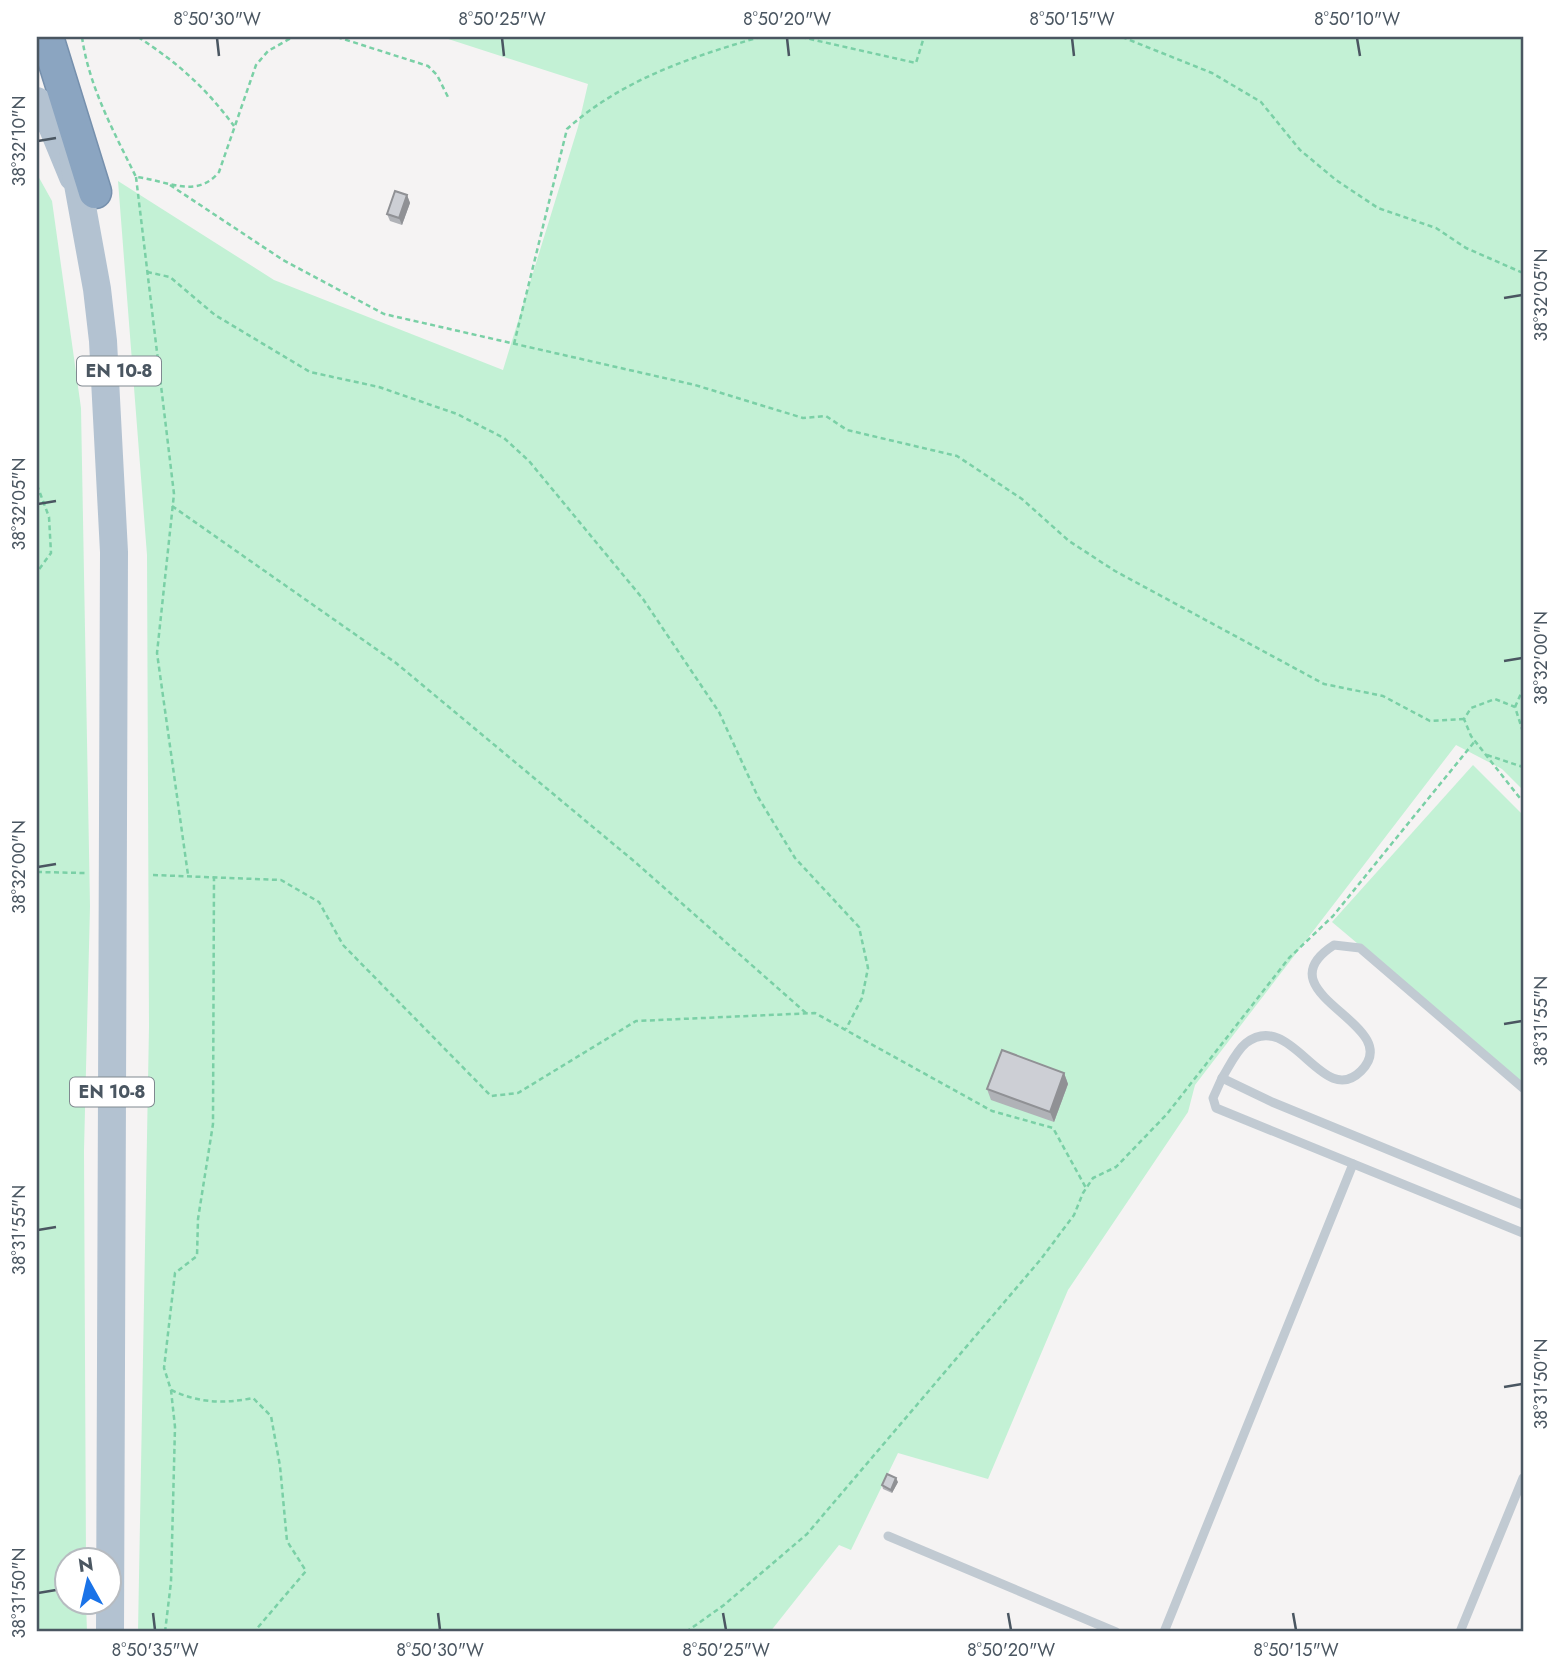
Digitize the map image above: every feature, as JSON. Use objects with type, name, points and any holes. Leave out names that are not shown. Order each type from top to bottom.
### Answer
[{"type":"highway","name":"EN 10-8","points":[[47,37],[87,194]]},
{"type":"main road","points":[[62,37],[93,158],[87,194]]},
{"type":"main road","name":"EN 10-8","points":[[37,44],[87,194],[109,272],[118,355],[122,439],[114,552],[110,1632]]},
{"type":"main road","points":[[37,101],[87,194]]},
{"type":"lane","points":[[1523,1088],[1360,948],[1334,945],[1320,954],[1314,968],[1314,985],[1323,998],[1360,1028],[1368,1042],[1368,1058],[1360,1071],[1345,1079],[1326,1077],[1293,1046],[1276,1037],[1255,1037],[1243,1045],[1213,1098],[1216,1108],[1523,1233]]},
{"type":"lane","points":[[1222,1078],[1272,1102],[1523,1205]]},
{"type":"lane","points":[[1164,1632],[1353,1164]]},
{"type":"lane","points":[[1460,1632],[1523,1478]]},
{"type":"lane","points":[[888,1536],[1116,1632]]},
{"type":"path","points":[[82,37],[87,65],[101,105],[136,177],[174,495],[157,653],[188,876]]},
{"type":"path","points":[[138,37],[168,56],[208,90],[234,126]]},
{"type":"path","points":[[136,177],[198,188],[214,178],[222,164],[256,65],[268,51],[292,37]]},
{"type":"path","points":[[337,37],[428,66],[437,75],[448,97]]},
{"type":"path","points":[[514,344],[567,129],[590,108],[680,61],[760,37]]},
{"type":"path","points":[[801,37],[916,64],[923,37]]},
{"type":"path","points":[[1122,37],[1212,74],[1261,102],[1300,150],[1336,180],[1378,208],[1436,229],[1466,248],[1523,273]]},
{"type":"path","points":[[170,184],[283,260],[384,314],[695,385],[803,418],[826,416],[847,430],[957,456],[1022,499],[1069,541],[1115,571],[1324,684],[1383,696],[1430,721],[1464,719]]},
{"type":"path","points":[[147,272],[170,277],[215,315],[310,372],[379,387],[457,414],[503,438],[529,461],[643,599],[719,712],[758,797],[795,858],[859,927],[867,968],[862,998],[846,1028]]},
{"type":"path","points":[[37,485],[49,517],[51,553],[37,572]]},
{"type":"path","points":[[172,506],[396,663],[635,862],[806,1013]]},
{"type":"path","points":[[1523,690],[1515,707],[1523,732]]},
{"type":"path","points":[[1464,719],[1471,708],[1495,699],[1515,707]]},
{"type":"path","points":[[1464,719],[1484,754],[1523,802]]},
{"type":"path","points":[[686,1632],[724,1605],[807,1534],[1041,1259],[1074,1215],[1093,1178],[1116,1167],[1167,1114],[1289,958],[1332,916],[1475,741]]},
{"type":"path","points":[[1484,754],[1523,766]]},
{"type":"path","points":[[37,872],[85,873]]},
{"type":"path","points":[[153,875],[281,880],[318,902],[343,945],[491,1096],[518,1093],[636,1021],[815,1013],[992,1111],[1053,1128],[1086,1188]]},
{"type":"path","points":[[165,1632],[171,1582],[175,1427],[171,1390],[164,1368],[175,1273],[197,1256],[198,1219],[213,1125],[214,877]]},
{"type":"path","points":[[171,1390],[195,1400],[227,1404],[253,1398],[271,1416],[281,1466],[287,1541],[306,1571],[254,1632]]},
{"type":"green space","points":[[442,37],[1523,37],[1523,790],[1502,769],[1456,745],[1195,1085],[1188,1112],[1068,1290],[988,1479],[898,1453],[851,1550],[839,1545],[770,1632],[138,1632],[149,1027],[147,555],[118,181],[274,280],[503,370],[578,127],[588,84]]},
{"type":"green space","points":[[37,174],[52,201],[81,408],[90,906],[84,1151],[86,1546],[52,1546],[52,1616],[86,1616],[87,1632],[37,1632]]},
{"type":"green space","points":[[1473,765],[1523,815],[1523,1083],[1332,922]]},
{"type":"building","points":[[395,191],[407,195],[399,218],[387,214]]},
{"type":"building","points":[[1002,1050],[1064,1073],[1050,1112],[987,1089]]},
{"type":"building","points":[[887,1474],[896,1478],[891,1490],[882,1485]]}]
